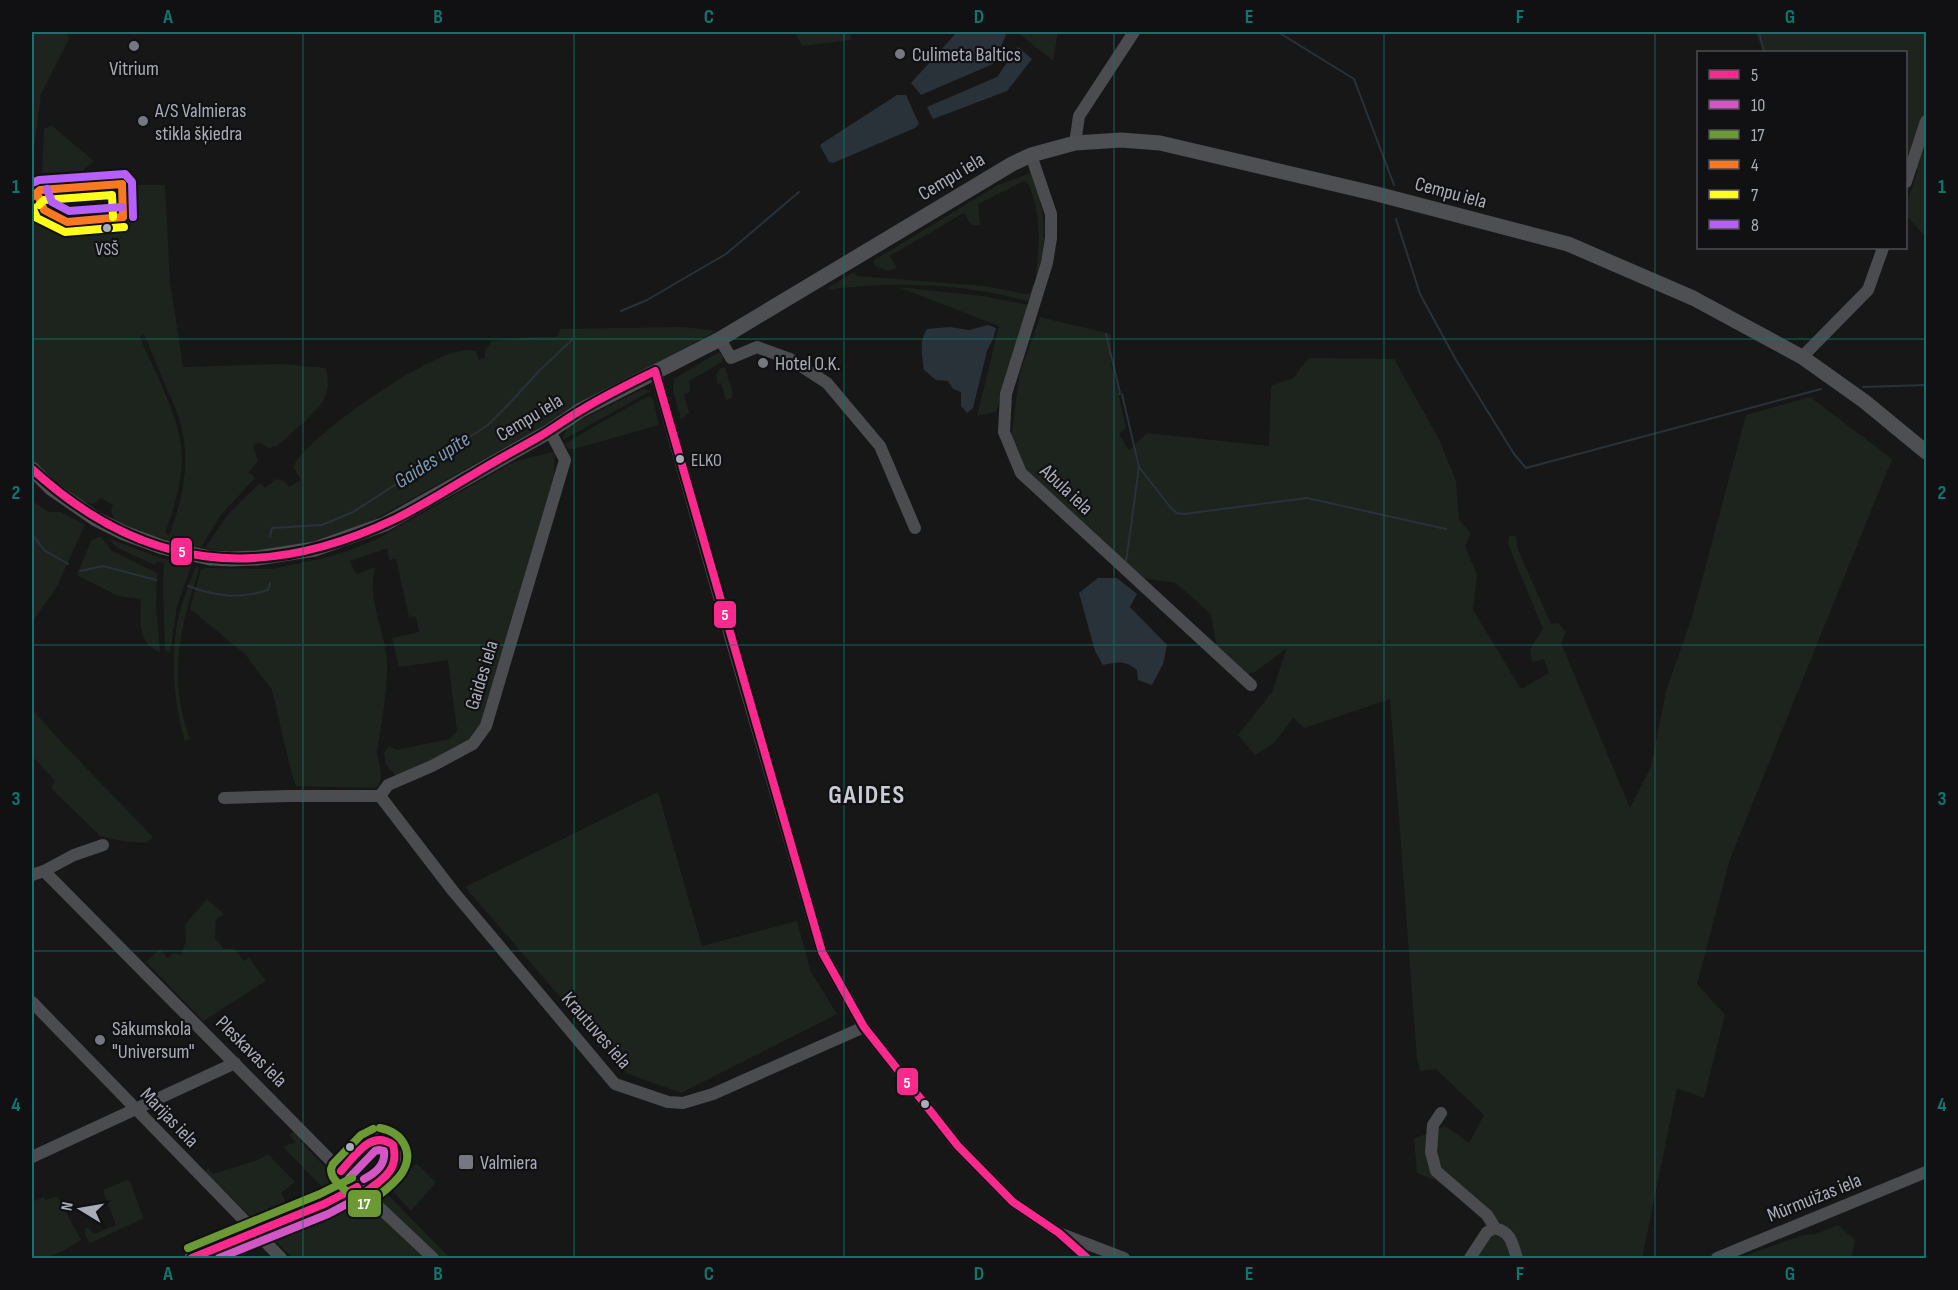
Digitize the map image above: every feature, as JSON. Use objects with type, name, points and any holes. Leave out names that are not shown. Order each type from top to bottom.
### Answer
[{"type":"main road","name":"Cempu iela","points":[[32,469],[51,488],[96,519],[124,534],[162,547],[210,558],[257,558],[315,549],[385,524],[550,430],[580,410],[720,339],[990,176],[1031,155],[1075,143],[1121,140],[1160,143],[1377,194],[1568,244],[1693,298],[1802,357],[1864,401],[1926,452]]},
{"type":"main road","points":[[192,1258],[361,1190],[392,1170],[396,1157],[393,1145],[384,1139],[374,1139],[341,1171]]},
{"type":"main road","name":"Pleskavas iela","points":[[341,1171],[361,1190]]},
{"type":"street","points":[[1075,143],[1079,116],[1134,32]]},
{"type":"street","points":[[1907,176],[1926,121]]},
{"type":"street","name":"Abula iela","points":[[1031,155],[1051,214],[1051,238],[1044,272],[1006,394],[1004,432],[1021,473],[1251,685]]},
{"type":"street","points":[[1802,357],[1868,290],[1883,249]]},
{"type":"street","points":[[720,339],[731,358],[757,347],[790,359],[827,383],[880,446],[915,528]]},
{"type":"street","points":[[655,371],[730,639],[822,952],[864,1027],[958,1146],[1013,1202],[1059,1233],[1087,1258]]},
{"type":"street","name":"Gaides iela","points":[[380,796],[388,785],[432,766],[473,744],[486,726],[565,460],[550,430]]},
{"type":"street","points":[[224,798],[380,796]]},
{"type":"street","name":"Krautuves iela","points":[[380,796],[453,891],[615,1083],[668,1102],[683,1103],[713,1094],[864,1027]]},
{"type":"street","points":[[38,873],[103,844]]},
{"type":"street","name":"Pleskavas iela","points":[[38,873],[236,1064],[341,1171]]},
{"type":"street","name":"Marijas iela","points":[[32,1002],[280,1258]]},
{"type":"street","points":[[32,1158],[236,1064]]},
{"type":"street","points":[[1441,1113],[1433,1125],[1431,1152],[1436,1171],[1486,1215],[1495,1228],[1505,1231],[1512,1241],[1517,1258]]},
{"type":"street","name":"Mūrmuižas iela","points":[[1717,1258],[1926,1172]]},
{"type":"street","name":"Pleskavas iela","points":[[361,1190],[433,1258]]},
{"type":"street","points":[[1470,1258],[1487,1232],[1495,1228]]},
{"type":"street","points":[[1059,1233],[1124,1258]]},
{"type":"shaded area","points":[[32,32],[67,32],[69,39],[41,94],[32,166]]},
{"type":"shaded area","points":[[795,32],[850,32],[851,40],[802,46]]},
{"type":"shaded area","points":[[957,32],[1001,32],[1006,35],[993,64],[921,95],[911,83]]},
{"type":"shaded area","points":[[1017,32],[1058,32],[1053,61]]},
{"type":"shaded area","points":[[1755,32],[1926,32],[1926,237],[1907,216],[1907,202],[1918,171],[1907,158],[1907,51],[1764,51]]},
{"type":"shaded area","points":[[1018,47],[1032,59],[1007,91],[933,119],[927,107],[997,77]]},
{"type":"shaded area","points":[[897,95],[906,95],[919,124],[915,128],[833,163],[829,162],[821,144]]},
{"type":"shaded area","points":[[51,125],[94,161],[82,171],[42,173],[44,129]]},
{"type":"shaded area","points":[[1031,173],[1040,201],[1044,224],[1038,276],[1036,275],[1039,246],[1038,220],[1031,191],[1027,182],[1024,181],[978,204],[980,225],[971,225],[964,213],[890,256],[897,268],[888,271],[875,266],[873,261],[998,185]]},
{"type":"shaded area","points":[[138,185],[165,185],[170,282],[183,367],[282,364],[326,368],[328,386],[322,403],[277,446],[269,448],[259,442],[253,446],[258,461],[249,472],[255,478],[221,515],[201,547],[145,534],[114,520],[111,510],[113,505],[101,498],[93,504],[77,498],[32,459],[32,210],[55,225],[89,226],[90,234],[127,232],[126,221],[137,220]],"holes":[[[144,334],[177,411],[184,443],[183,483],[178,510],[169,535],[165,533],[179,485],[182,466],[181,442],[172,411],[140,338]]]},
{"type":"shaded area","points":[[852,273],[857,276],[985,286],[1025,294],[1030,293],[1033,284],[1035,285],[1031,302],[954,287],[877,285],[825,290]]},
{"type":"shaded area","points":[[898,287],[982,296],[1029,305],[996,412],[977,416],[999,326]]},
{"type":"shaded area","points":[[1040,317],[1111,334],[1111,363],[1126,427],[1119,434],[1129,450],[1147,433],[1269,446],[1271,386],[1293,378],[1309,358],[1394,359],[1439,439],[1456,481],[1459,520],[1471,533],[1465,546],[1477,575],[1473,610],[1521,689],[1549,673],[1544,659],[1532,662],[1530,649],[1543,629],[1508,544],[1509,536],[1516,536],[1518,550],[1551,624],[1558,623],[1566,632],[1561,643],[1630,808],[1651,767],[1666,691],[1692,617],[1746,415],[1810,397],[1892,459],[1730,859],[1697,984],[1725,1015],[1704,1098],[1677,1088],[1642,1258],[1470,1258],[1491,1222],[1435,1180],[1417,1173],[1414,1139],[1445,1126],[1469,1143],[1484,1115],[1436,1069],[1420,1071],[1417,1059],[1390,699],[1304,728],[1293,718],[1274,743],[1255,755],[1238,735],[1272,692],[1287,648],[1255,672],[1235,678],[1211,655],[1216,643],[1211,614],[1176,583],[1141,578],[1024,473],[1010,447],[1020,372]]},
{"type":"shaded area","points":[[988,325],[996,328],[987,351],[973,408],[967,413],[961,406],[961,392],[953,389],[948,381],[936,380],[924,370],[923,338],[927,329],[950,327],[969,330]]},
{"type":"shaded area","points":[[683,327],[716,331],[357,529],[301,545],[263,551],[224,551],[205,548],[229,513],[260,483],[265,488],[276,479],[284,481],[289,487],[301,480],[294,468],[295,463],[325,432],[375,395],[427,364],[450,354],[467,350],[476,351],[479,360],[485,358],[485,350],[492,341],[557,337],[561,329]]},
{"type":"shaded area","points":[[719,352],[723,357],[722,362],[689,381],[690,392],[684,394],[689,413],[681,419],[673,390],[674,379]]},
{"type":"shaded area","points":[[725,367],[733,393],[731,398],[726,400],[716,375],[720,369]]},
{"type":"shaded area","points":[[645,389],[651,391],[563,440],[569,426]]},
{"type":"shaded area","points":[[650,396],[653,399],[659,425],[574,449],[569,449],[564,444],[628,407]]},
{"type":"shaded area","points":[[555,452],[554,480],[483,722],[470,740],[401,775],[395,775],[386,765],[384,753],[389,746],[396,750],[450,739],[457,731],[448,660],[399,667],[392,638],[419,632],[416,616],[409,617],[396,559],[389,560],[387,548],[350,561],[356,574],[376,567],[373,578],[374,602],[387,663],[377,752],[381,779],[377,787],[371,788],[296,786],[272,690],[245,654],[190,609],[201,570],[207,568],[272,569],[345,552],[375,540],[514,462]]},
{"type":"shaded area","points":[[32,501],[49,512],[61,512],[85,525],[56,588],[32,622]]},
{"type":"shaded area","points":[[101,537],[112,551],[157,573],[156,605],[160,652],[152,648],[143,636],[141,599],[118,596],[77,575],[91,541]]},
{"type":"shaded area","points":[[107,538],[158,557],[191,566],[177,606],[170,652],[165,651],[164,563],[157,561],[155,565],[118,548]]},
{"type":"shaded area","points":[[196,566],[199,567],[185,616],[179,651],[180,703],[190,739],[185,741],[175,694],[174,645],[181,609]]},
{"type":"shaded area","points":[[1098,578],[1117,578],[1137,594],[1130,607],[1167,645],[1163,664],[1152,685],[1138,680],[1137,670],[1125,663],[1103,665],[1095,651],[1079,593]]},
{"type":"shaded area","points":[[32,709],[153,837],[146,843],[100,836],[51,788],[55,781],[32,756]]},
{"type":"shaded area","points":[[658,792],[702,946],[797,921],[811,972],[837,1014],[681,1093],[626,1073],[465,887]]},
{"type":"shaded area","points":[[207,899],[224,914],[216,919],[215,938],[224,949],[234,949],[244,961],[249,958],[266,981],[203,1021],[146,962],[160,949],[168,958],[173,953],[181,955],[186,941],[185,925]]},
{"type":"shaded area","points":[[297,1131],[300,1141],[336,1178],[335,1188],[327,1192],[283,1147],[295,1142],[289,1134]]},
{"type":"shaded area","points":[[268,1154],[295,1182],[281,1193],[289,1207],[259,1222],[253,1219],[215,1181],[208,1181],[204,1174],[208,1168],[213,1174],[258,1160]]},
{"type":"shaded area","points":[[417,1164],[436,1182],[411,1211],[391,1189]]},
{"type":"shaded area","points":[[127,1180],[130,1181],[142,1219],[90,1243],[85,1234],[85,1228],[89,1228],[94,1234],[116,1225],[103,1190]]},
{"type":"shaded area","points":[[388,1195],[450,1258],[441,1258],[378,1200]]},
{"type":"shaded area","points":[[57,1196],[81,1240],[52,1255],[32,1258],[32,1202],[44,1197],[45,1200]]},
{"type":"shaded area","points":[[352,1201],[360,1202],[371,1211],[374,1209],[424,1258],[293,1258],[274,1240],[276,1233]]},
{"type":"shaded area","points":[[1838,1225],[1855,1240],[1851,1258],[1739,1258],[1803,1235],[1816,1234]]},
{"type":"waterway","points":[[1278,32],[1354,79],[1394,185]]},
{"type":"waterway","points":[[1759,32],[1764,51]]},
{"type":"waterway","name":"Gaides upīte","points":[[621,311],[647,300],[726,254],[799,192]]},
{"type":"waterway","points":[[1396,219],[1420,294],[1456,360],[1514,454],[1526,468],[1821,389]]},
{"type":"waterway","points":[[1106,334],[1119,394]]},
{"type":"waterway","name":"Gaides upīte","points":[[270,536],[272,528],[322,525],[353,512],[488,425],[572,340]]},
{"type":"waterway","points":[[1863,387],[1926,385]]},
{"type":"waterway","points":[[1122,394],[1139,467]]},
{"type":"waterway","points":[[1126,562],[1139,467],[1177,513],[1307,498],[1446,529]]},
{"type":"waterway","name":"Gaides upīte","points":[[32,534],[44,550],[68,564]]},
{"type":"waterway","name":"Gaides upīte","points":[[80,571],[103,566],[156,580]]},
{"type":"waterway","name":"Gaides upīte","points":[[188,586],[209,593],[238,596],[268,590],[270,583]]},
{"type":"transit line","name":"8","points":[[32,183],[39,180],[125,174],[132,182],[133,217]]},
{"type":"transit line","name":"4","points":[[32,197],[40,190],[122,184],[123,217]]},
{"type":"transit line","name":"8","points":[[47,189],[52,202],[69,211],[122,207]]},
{"type":"transit line","name":"4","points":[[37,193],[44,210],[67,222],[123,217]]},
{"type":"transit line","name":"7","points":[[39,205],[44,200],[112,195],[113,217]]},
{"type":"transit line","name":"7","points":[[32,207],[37,218],[65,232],[124,227]]},
{"type":"transit line","name":"5","points":[[655,371],[822,952],[864,1027],[958,1146],[1013,1202],[1059,1233],[1087,1258]]},
{"type":"transit line","name":"5","points":[[32,469],[74,503],[117,529],[160,547],[205,556],[251,558],[297,553],[345,539],[405,514],[543,435],[571,416],[655,371]]},
{"type":"transit line","name":"17","points":[[373,1129],[361,1135],[333,1164],[331,1169],[337,1182],[354,1199],[364,1203],[372,1200],[391,1185],[406,1165],[407,1151],[400,1138],[380,1128]]},
{"type":"transit line","name":"5","points":[[341,1171],[364,1146],[371,1142],[378,1140],[393,1145],[395,1154],[392,1168],[383,1179],[364,1193]]},
{"type":"transit line","name":"10","points":[[349,1178],[375,1151],[384,1151],[381,1165],[364,1179]]},
{"type":"transit line","name":"17","points":[[188,1248],[320,1194],[352,1178]]},
{"type":"transit line","name":"5","points":[[192,1258],[324,1204],[357,1187]]},
{"type":"transit line","name":"10","points":[[219,1258],[328,1214],[362,1196]]},
{"type":"place","name":"Vitrium","points":[[134,46]]},
{"type":"place","name":"Culimeta Baltics","points":[[900,54]]},
{"type":"place","name":"A/S Valmieras stikla šķiedra","points":[[143,121]]},
{"type":"place","name":"VSŠ","points":[[107,228]]},
{"type":"place","name":"Hotel O.K.","points":[[763,363]]},
{"type":"place","name":"ELKO","points":[[680,459]]},
{"type":"place","name":"Sākumskola \"Universum\"","points":[[100,1040]]},
{"type":"place","name":"Valmiera","points":[[466,1162]]},
{"type":"district","name":"GAIDES","points":[[867,794]]}]
